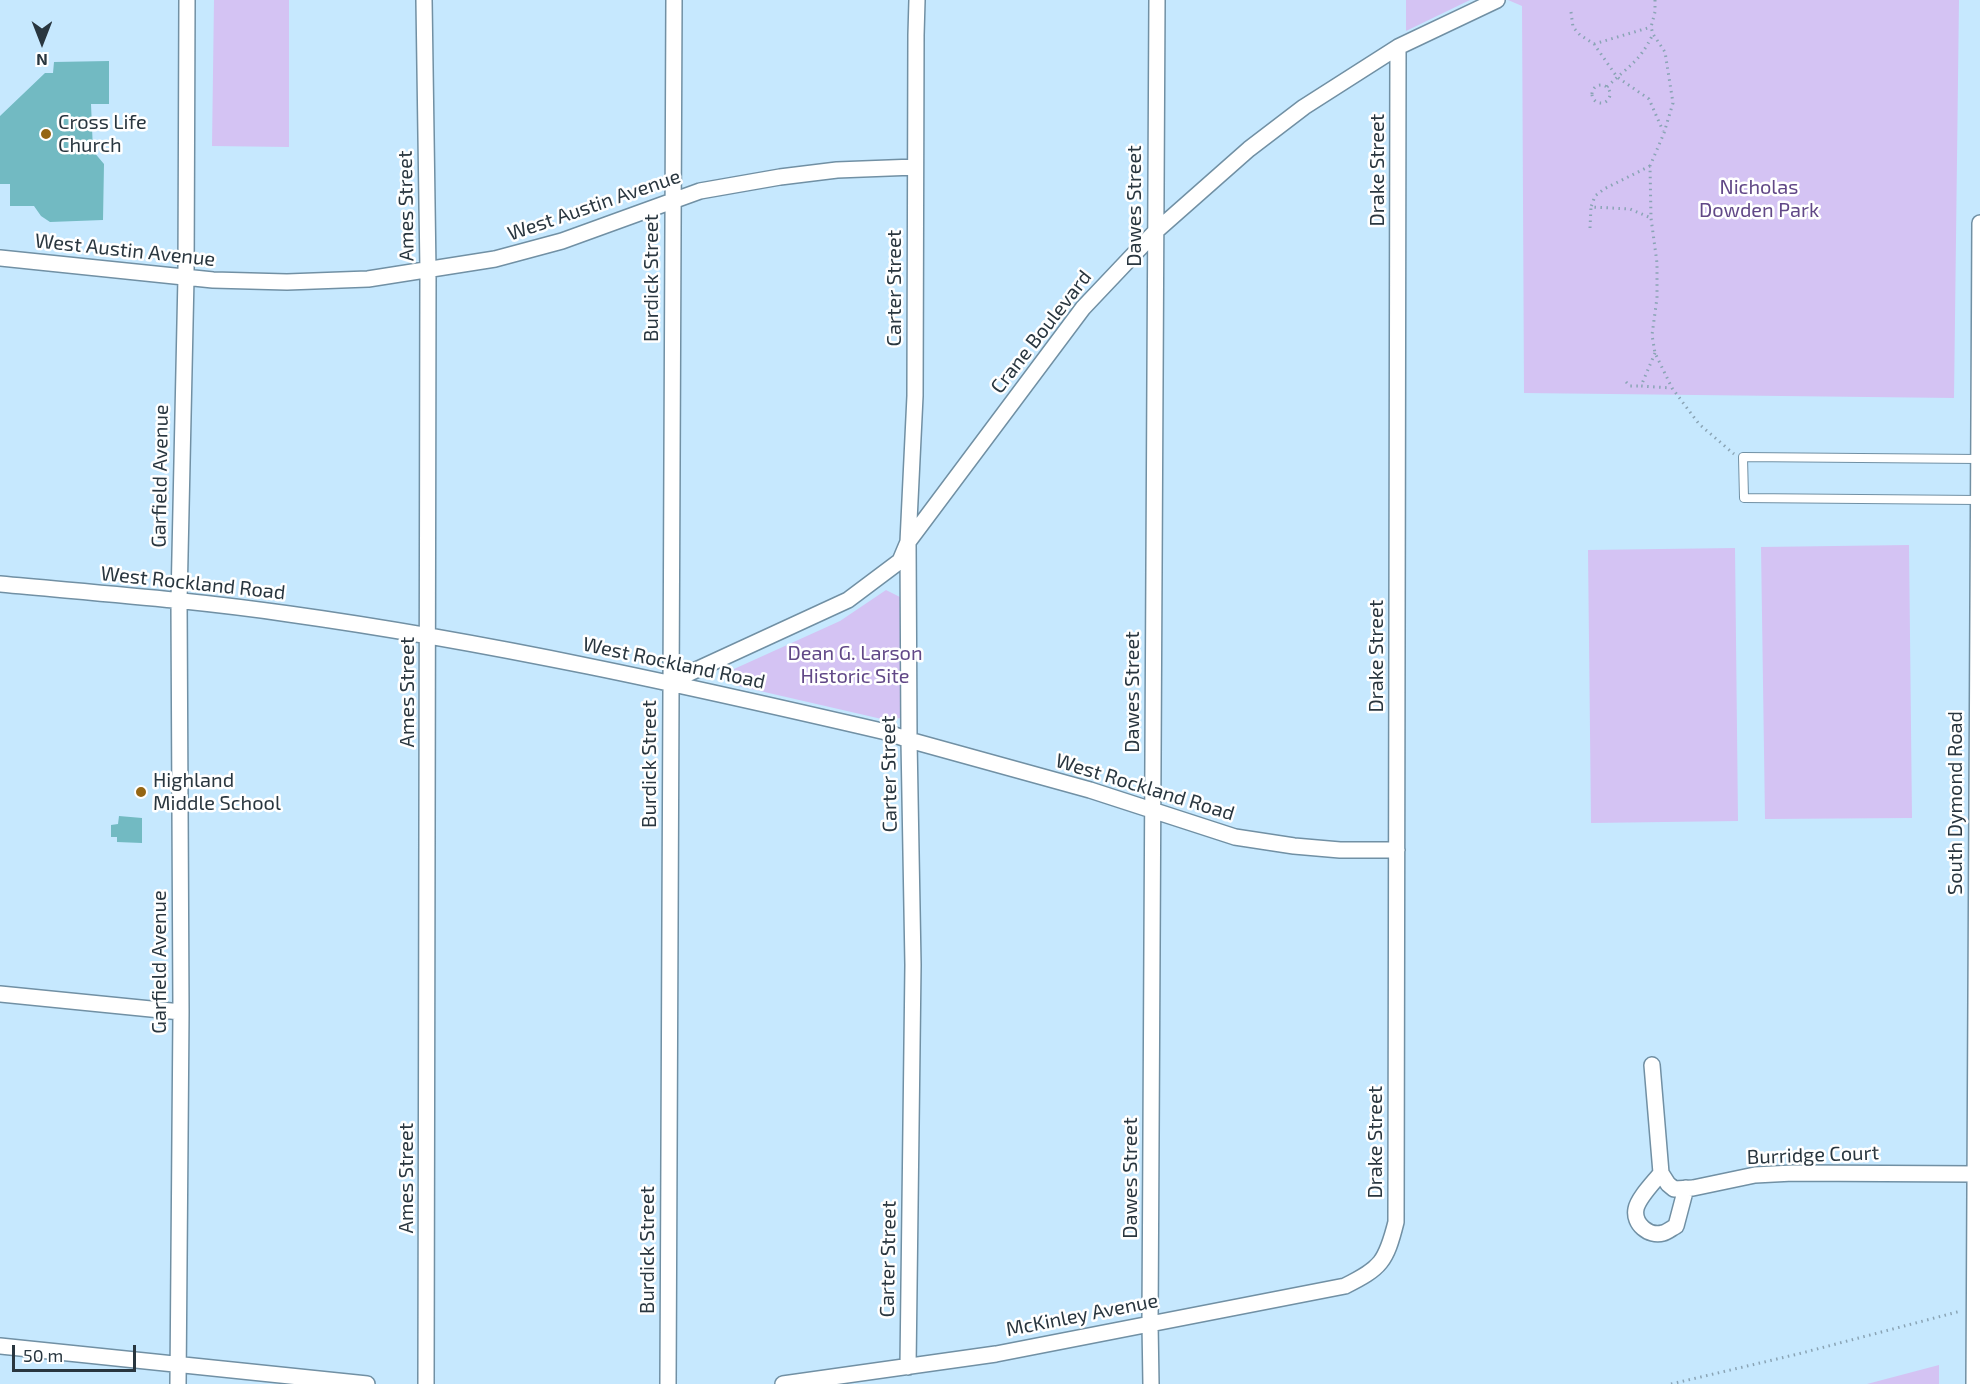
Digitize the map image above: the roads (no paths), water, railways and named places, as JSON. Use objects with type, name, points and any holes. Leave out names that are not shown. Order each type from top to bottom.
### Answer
[{"type":"street","name":"Garfield Avenue","points":[[178,1384],[181,1012],[179,601],[186,278],[187,0]]},
{"type":"street","name":"Ames Street","points":[[424,0],[428,271],[426,1384]]},
{"type":"street","name":"Burdick Street","points":[[668,1384],[674,0]]},
{"type":"street","name":"Carter Street","points":[[908,1367],[913,965],[908,542],[915,396],[917,0]]},
{"type":"street","name":"Dawes Street","points":[[1151,1384],[1157,0]]},
{"type":"street","name":"Crane Boulevard","points":[[670,682],[848,600],[900,561],[908,542],[1083,308],[1155,232],[1249,149],[1304,107],[1398,46],[1497,0]]},
{"type":"street","name":"Drake Street","points":[[1381,1262],[1391,1243],[1396,1222],[1398,46]]},
{"type":"street","name":"West Austin Avenue","points":[[0,258],[186,278],[287,282],[368,279],[495,260],[562,241],[700,191],[837,170],[915,167]]},
{"type":"street","name":"South Dymond Road","points":[[1974,1384],[1978,1078],[1980,223]]},
{"type":"street","name":"West Rockland Road","points":[[0,584],[288,614],[428,636],[670,682],[886,732],[1090,790],[1235,837],[1340,850],[1397,850]]},
{"type":"street","points":[[0,994],[181,1012]]},
{"type":"street","points":[[1652,1065],[1661,1173],[1674,1189],[1686,1188],[1676,1226],[1662,1234],[1647,1232],[1637,1222],[1636,1209],[1647,1190],[1661,1173]]},
{"type":"street","name":"Burridge Court","points":[[1686,1188],[1755,1175],[1793,1173],[1975,1174]]},
{"type":"street","name":"McKinley Avenue","points":[[783,1384],[996,1354],[1345,1286],[1370,1273],[1381,1262]]},
{"type":"street","points":[[0,1346],[368,1384]]},
{"type":"lane","points":[[1978,500],[1744,498],[1743,457],[1979,456]]},
{"type":"place","name":"Cross Life Church","points":[[46,134]]},
{"type":"place","name":"Highland Middle School","points":[[141,792]]},
{"type":"park label","name":"Nicholas Dowden Park","points":[[1759,198]]},
{"type":"park label","name":"Dean G. Larson Historic Site","points":[[855,664]]}]
